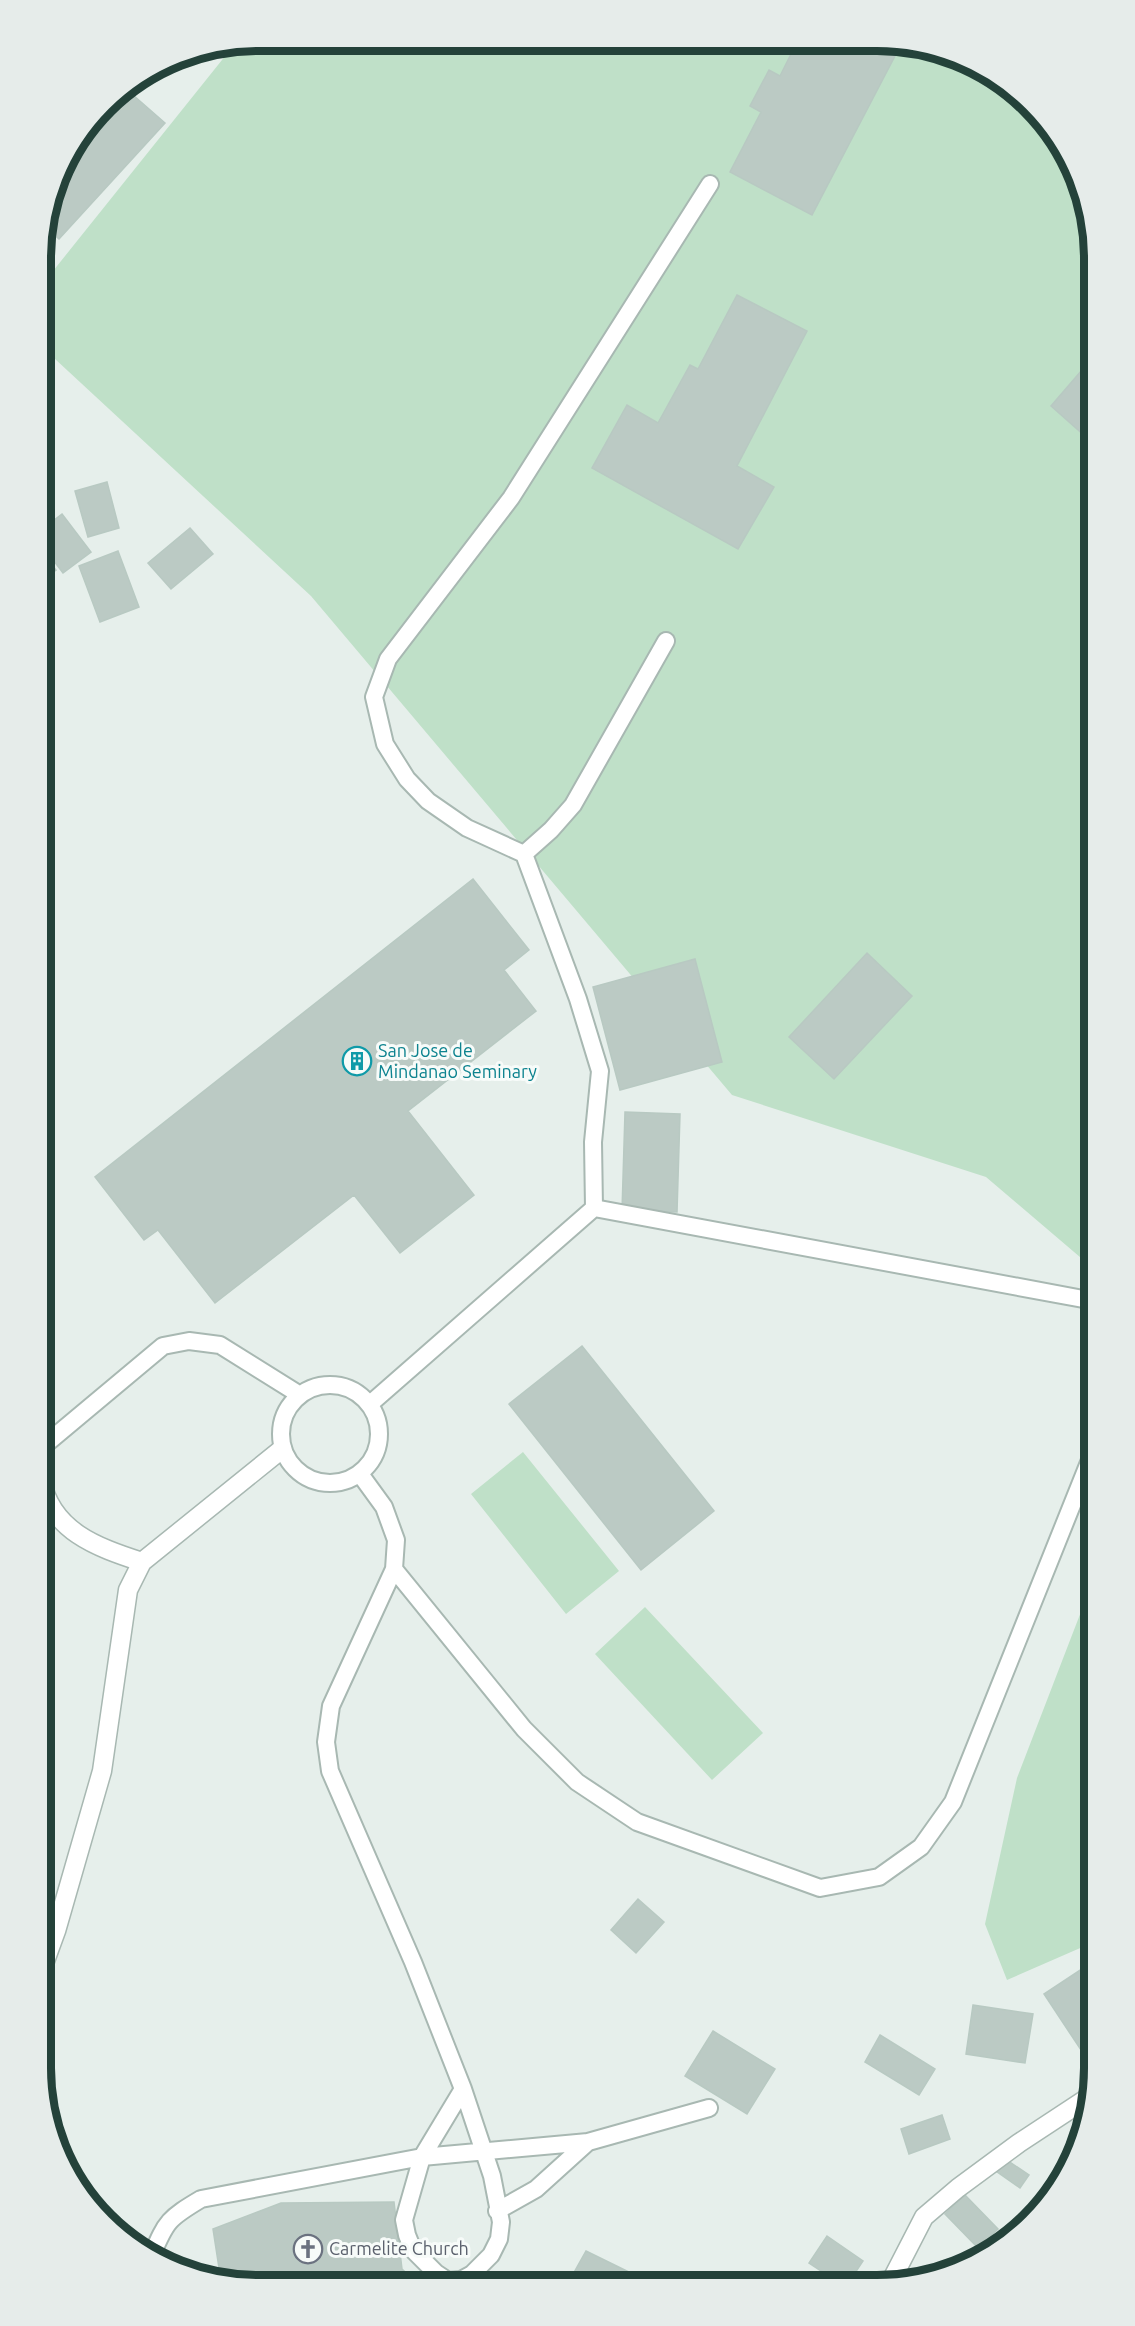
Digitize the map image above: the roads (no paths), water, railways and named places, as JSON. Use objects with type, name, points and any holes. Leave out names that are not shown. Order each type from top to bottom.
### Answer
[{"type":"street","points":[[51,1944],[102,1771],[128,1590],[142,1562],[282,1449]]},
{"type":"street","points":[[51,1507],[65,1526],[81,1538],[103,1549],[142,1562]]},
{"type":"street","points":[[895,2274],[924,2217],[958,2188],[1019,2143],[1081,2102]]},
{"type":"lane","points":[[370,1404],[594,1208],[593,1142],[600,1071],[578,999],[524,854],[467,828],[421,794],[407,779],[385,744],[374,698],[388,659],[511,498],[710,184]]},
{"type":"lane","points":[[524,854],[551,830],[573,805],[666,640]]},
{"type":"lane","points":[[594,1208],[1084,1299]]},
{"type":"lane","points":[[51,1440],[163,1346],[189,1341],[220,1345],[300,1395]]},
{"type":"lane","points":[[336,1385],[355,1391],[370,1404],[378,1421],[380,1441],[373,1459],[360,1474],[343,1482],[323,1484],[305,1478],[291,1465],[282,1449],[281,1428],[287,1410],[300,1395],[317,1386],[336,1385]]},
{"type":"lane","points":[[360,1474],[384,1507],[396,1540],[394,1569],[331,1706],[326,1742],[330,1771],[409,1952],[464,2089],[485,2150],[501,2230],[496,2246],[470,2275]]},
{"type":"lane","points":[[394,1569],[524,1729],[577,1782],[636,1822],[820,1888],[879,1877],[921,1847],[953,1802],[1084,1475]]},
{"type":"lane","points":[[439,2275],[413,2250],[404,2220],[422,2157],[464,2089]]},
{"type":"lane","points":[[155,2248],[164,2226],[180,2212],[201,2199],[422,2157],[588,2142],[709,2108]]},
{"type":"lane","points":[[497,2211],[536,2188],[588,2142]]},
{"type":"place","name":"San Jose de Mindanao Seminary","points":[[357,1061]]},
{"type":"place","name":"Carmelite Church","points":[[308,2249]]}]
